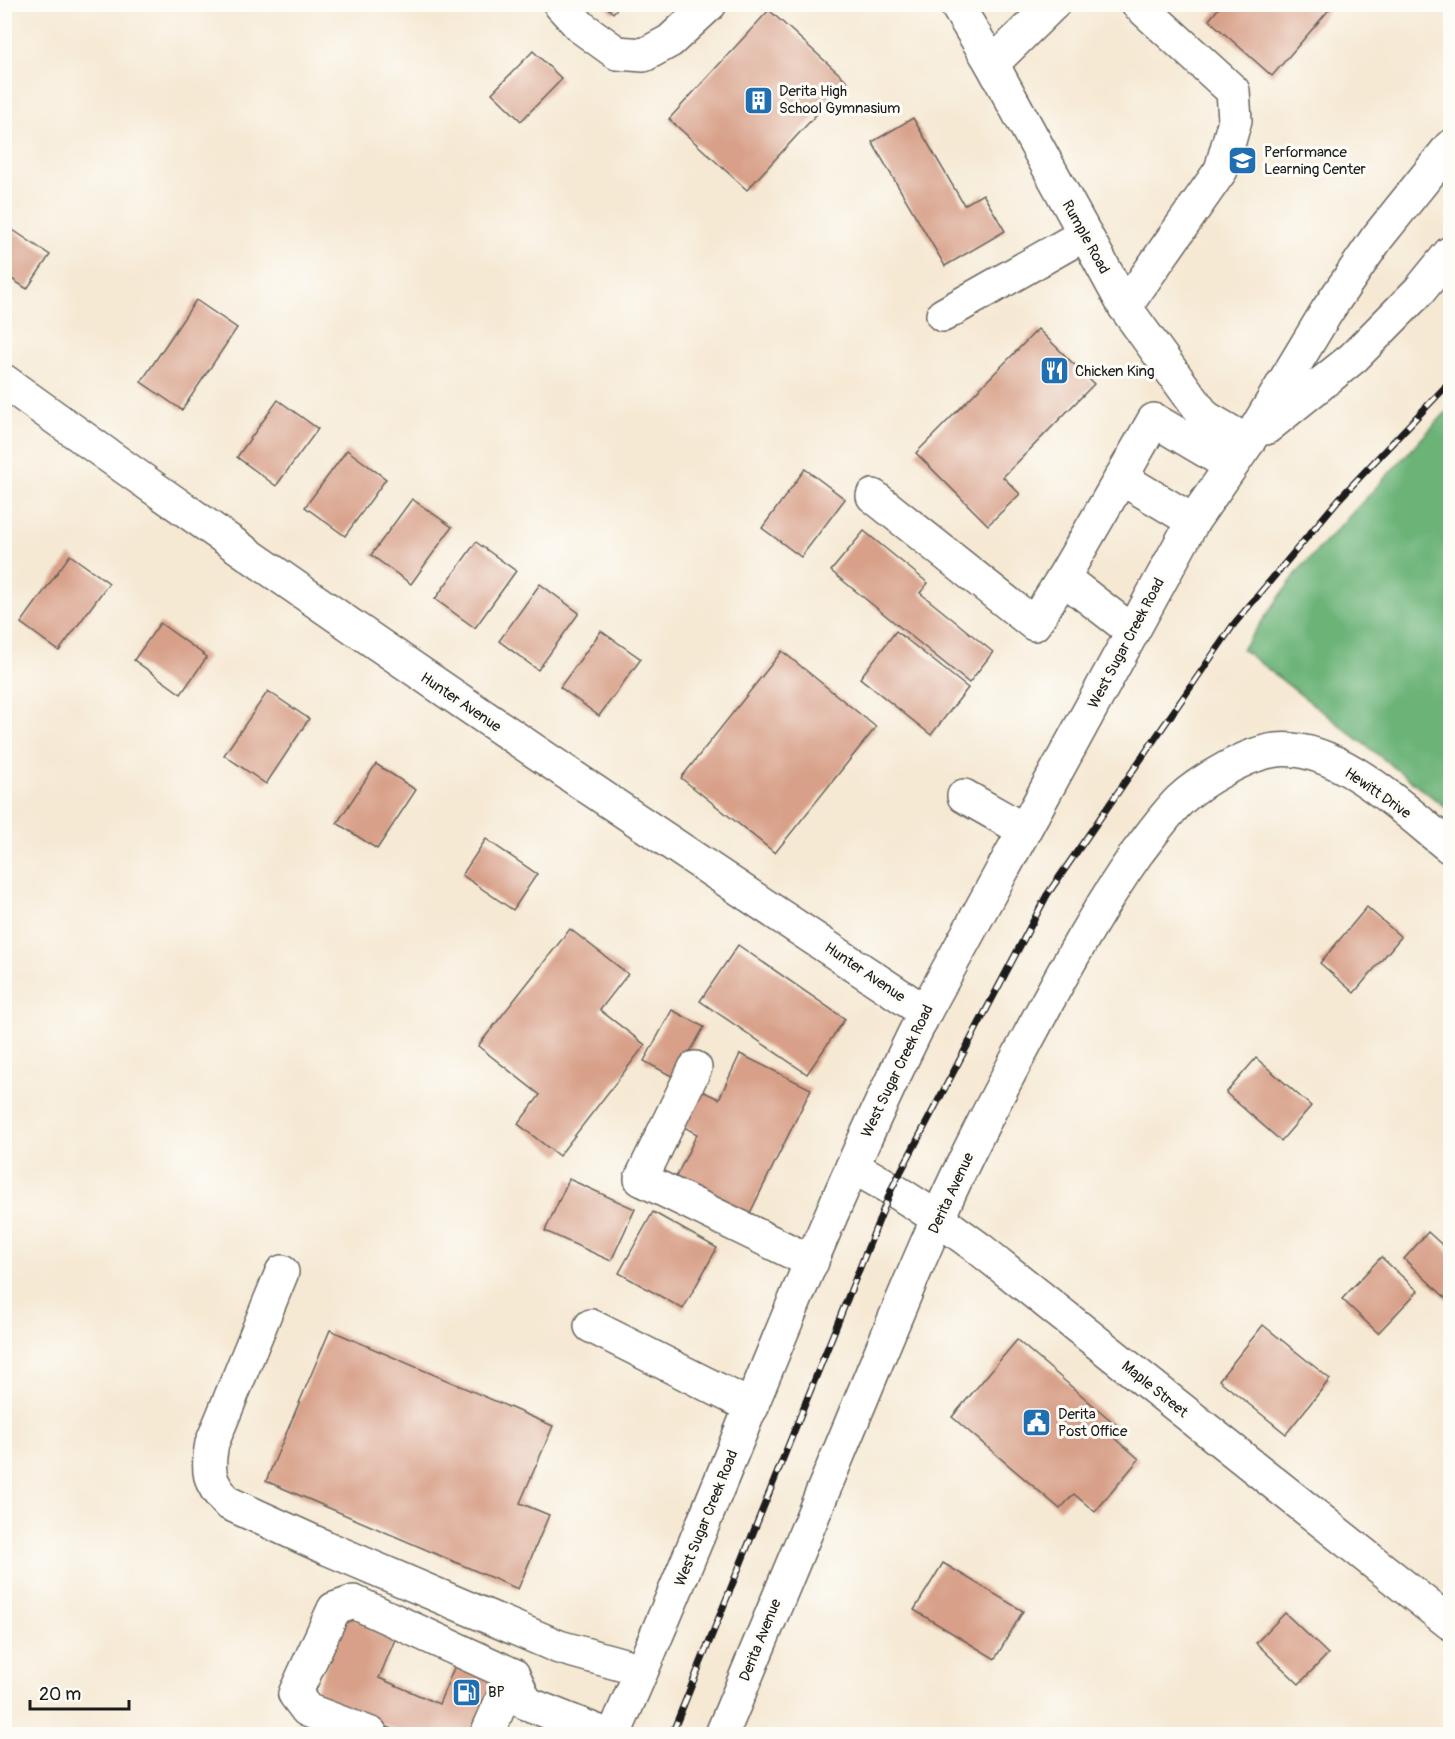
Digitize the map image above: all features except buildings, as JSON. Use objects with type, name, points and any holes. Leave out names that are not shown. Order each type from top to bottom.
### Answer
[{"type":"street","points":[[560,4],[581,27],[617,53],[644,55],[670,41],[710,4]]},
{"type":"street","name":"Rumple Road","points":[[956,4],[992,64],[1125,307],[1205,417],[1239,454]]},
{"type":"street","points":[[992,64],[1053,4]]},
{"type":"street","points":[[1125,307],[1221,170],[1235,120],[1233,91],[1138,4]]},
{"type":"street","name":"West Sugar Creek Road","points":[[614,1734],[852,1167],[925,1012],[1193,521],[1239,454],[1327,311],[1377,238],[1450,147]]},
{"type":"street","points":[[944,315],[1085,234]]},
{"type":"street","name":"West Sugar Creek Road","points":[[1239,454],[1353,358],[1420,290],[1450,253]]},
{"type":"street","name":"Hunter Avenue","points":[[4,381],[389,653],[925,1012]]},
{"type":"street","points":[[873,496],[1034,624],[1154,420],[1239,454]]},
{"type":"street","points":[[1121,478],[1193,521]]},
{"type":"street","points":[[1063,578],[1132,631]]},
{"type":"street","name":"Derita Avenue","points":[[722,1734],[938,1218],[995,1100],[1062,975],[1125,871],[1156,827],[1181,799],[1214,775],[1256,756],[1274,750],[1298,750]]},
{"type":"street","name":"Hewitt Drive","points":[[1298,750],[1329,760],[1363,779],[1450,847]]},
{"type":"street","points":[[964,796],[1024,830]]},
{"type":"street","points":[[695,1068],[641,1179],[812,1262]]},
{"type":"street","name":"Maple Street","points":[[852,1167],[892,1188],[938,1218],[1450,1623]]},
{"type":"street","points":[[282,1272],[212,1443],[208,1463],[211,1480],[218,1492],[228,1503],[501,1623],[559,1647],[642,1670]]},
{"type":"street","points":[[591,1326],[752,1407]]},
{"type":"street","points":[[353,1731],[308,1710],[295,1694],[334,1609],[354,1602],[513,1675],[526,1703],[604,1734]]},
{"type":"street","points":[[487,1734],[513,1675]]},
{"type":"green space","points":[[1450,408],[1450,811],[1242,649],[1299,570]]},
{"type":"railway","points":[[672,1734],[892,1188],[1047,895],[1234,624],[1339,499],[1450,382]]},
{"type":"place","name":"Derita High School Gymnasium","points":[[758,100]]},
{"type":"place","name":"Performance Learning Center","points":[[1243,161]]},
{"type":"place","name":"Chicken King","points":[[1054,371]]},
{"type":"place","name":"Derita Post Office","points":[[1037,1423]]},
{"type":"place","name":"BP","points":[[467,1692]]}]
